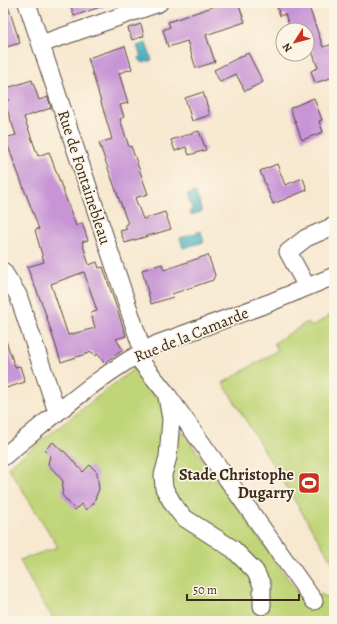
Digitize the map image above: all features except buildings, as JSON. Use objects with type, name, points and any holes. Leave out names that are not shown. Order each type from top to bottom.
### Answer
[{"type":"street","name":"Rue de Fontainebleau","points":[[27,3],[143,352],[142,363],[166,393],[314,601]]},
{"type":"street","points":[[41,44],[159,3]]},
{"type":"street","points":[[307,287],[288,252],[306,238],[334,226]]},
{"type":"street","points":[[3,271],[18,295],[57,412]]},
{"type":"street","name":"Rue de la Camarde","points":[[3,456],[57,412],[126,361],[157,344],[334,276]]},
{"type":"street","points":[[166,393],[171,419],[168,457],[163,475],[164,488],[173,504],[183,516],[233,549],[255,571],[262,585],[262,606]]},
{"type":"green space","name":"Stade Christophe Dugarry","points":[[334,313],[334,565],[223,383],[278,350],[274,343],[308,322],[311,327]]},
{"type":"green space","points":[[136,367],[308,607],[320,594],[334,601],[334,621],[55,621],[38,596],[20,560],[58,547],[8,467]]},
{"type":"water","points":[[146,43],[152,60],[143,63],[142,61],[140,62],[139,58],[141,57],[137,46]]},
{"type":"water","points":[[196,192],[202,212],[191,215],[189,211],[192,210],[187,195]]},
{"type":"water","points":[[201,231],[204,242],[183,248],[180,238]]},
{"type":"place","name":"Stade Christophe Dugarry","points":[[309,483]]}]
